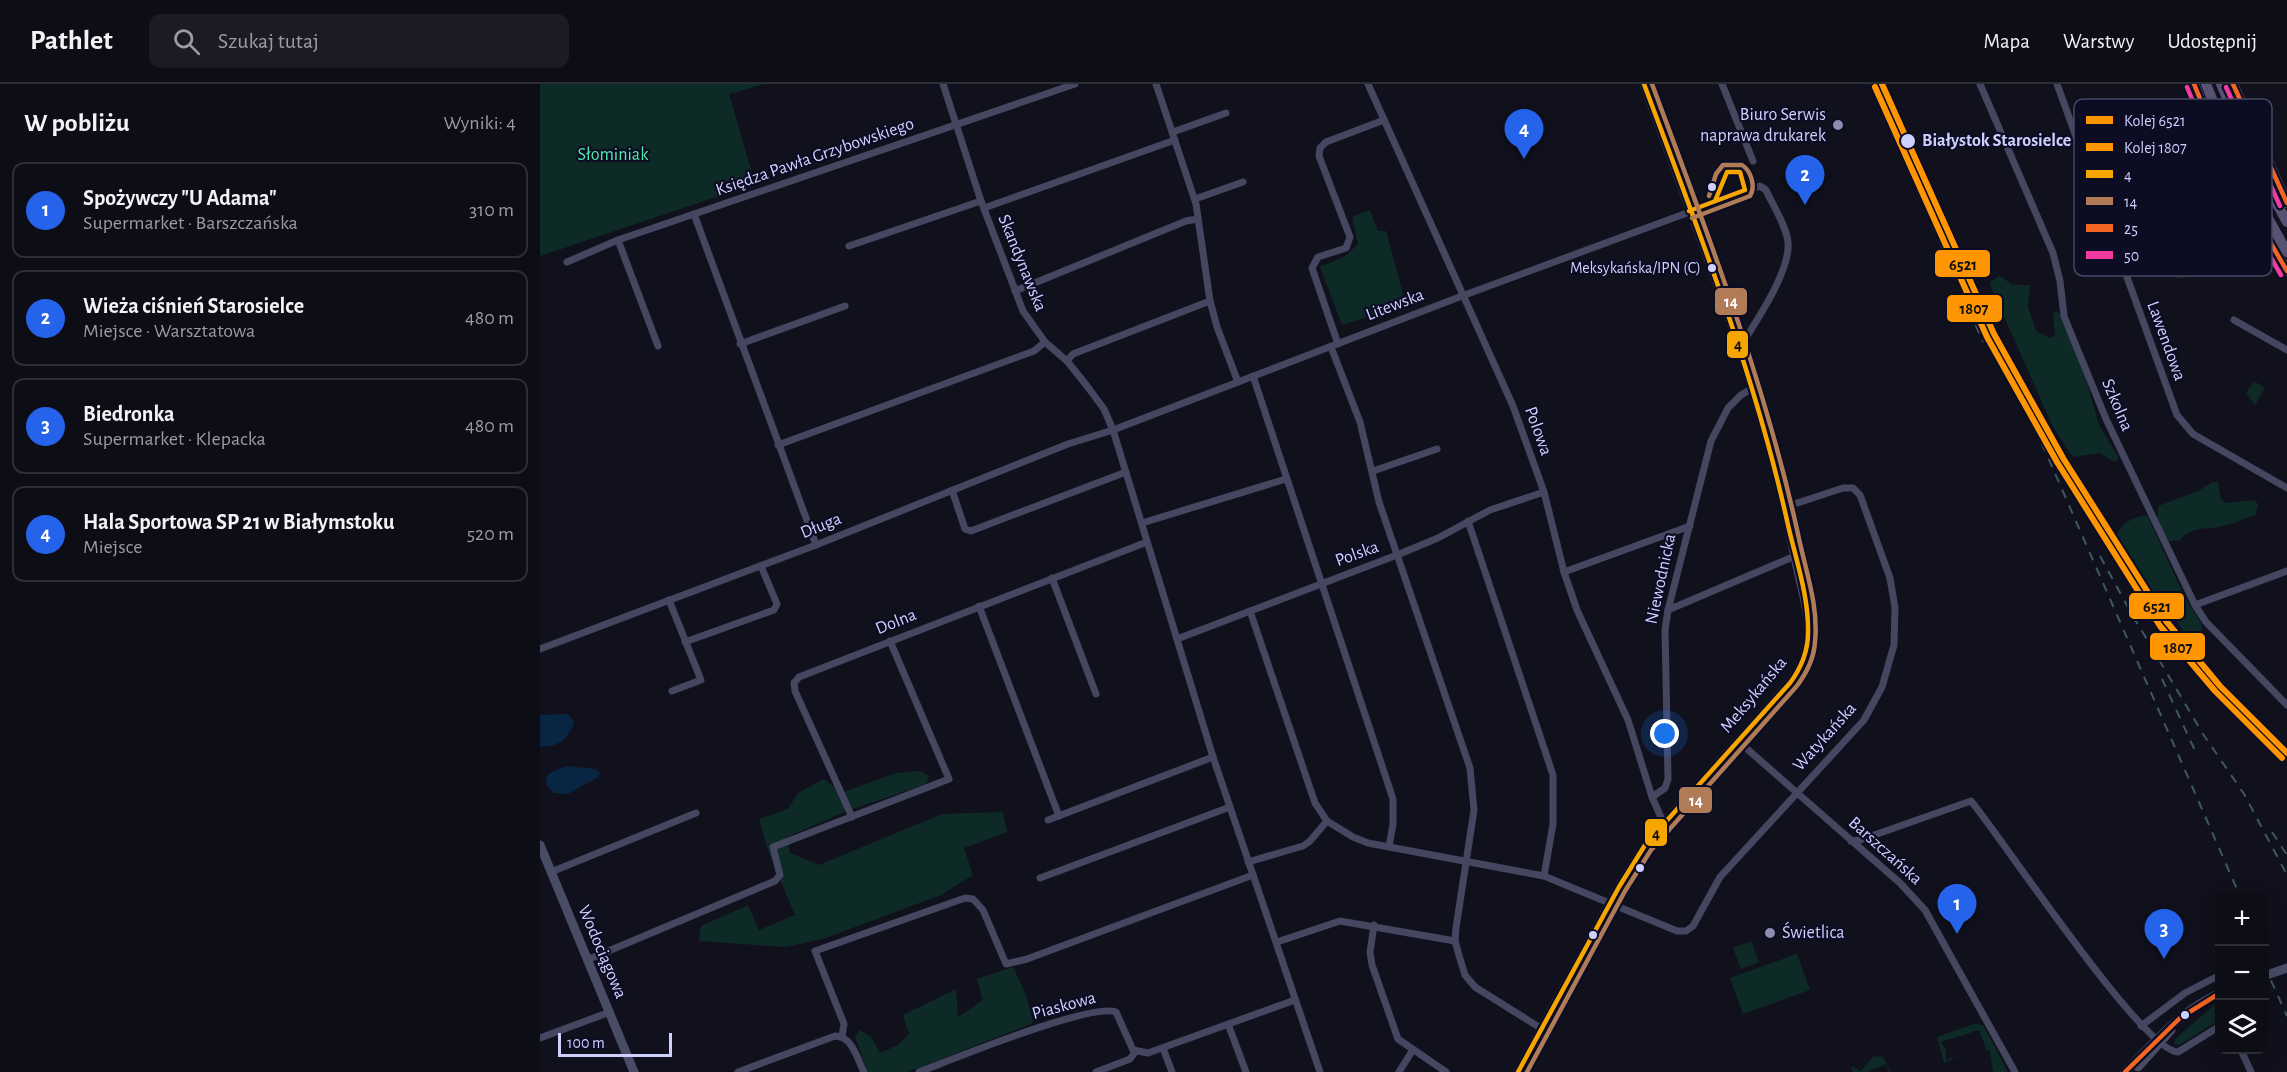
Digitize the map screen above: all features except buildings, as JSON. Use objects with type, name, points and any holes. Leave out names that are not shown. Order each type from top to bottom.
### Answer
[{"type":"main road","points":[[2194,84],[2200,99]]},
{"type":"main road","points":[[2206,84],[2212,99]]},
{"type":"main road","points":[[2221,84],[2227,99]]},
{"type":"main road","points":[[2234,84],[2241,99]]},
{"type":"main road","points":[[2272,169],[2287,203]]},
{"type":"main road","points":[[2272,195],[2287,222]]},
{"type":"main road","points":[[2272,225],[2287,252]]},
{"type":"main road","points":[[2272,245],[2287,271]]},
{"type":"street","name":"Skandynawska","points":[[943,84],[981,201],[1015,291],[1031,326],[1044,342],[1067,361],[1104,410],[1113,430],[1213,757],[1320,1072]]},
{"type":"street","name":"Księdza Pawła Grzybowskiego","points":[[567,262],[618,240],[1075,84]]},
{"type":"street","points":[[1156,84],[1195,199],[1210,301],[1217,327],[1238,382]]},
{"type":"street","name":"Polowa","points":[[1368,84],[1513,406],[1544,492],[1564,572],[1577,610],[1628,720],[1652,797]]},
{"type":"street","name":"Meksykańska","points":[[1644,84],[1754,388],[1785,507],[1806,609],[1808,630],[1805,653],[1790,683],[1663,822]]},
{"type":"street","points":[[1722,84],[1753,161]]},
{"type":"street","name":"Szkolna","points":[[1980,84],[2053,253],[2060,281],[2064,316],[2092,386],[2195,605],[2206,622],[2287,705]]},
{"type":"street","name":"Lawendowa","points":[[2057,84],[2074,130]]},
{"type":"street","points":[[984,208],[1174,136],[1226,113]]},
{"type":"street","points":[[1384,120],[1326,142],[1320,148],[1319,156],[1350,237],[1346,248],[1318,257],[1312,267],[1334,345],[1360,422],[1379,502],[1470,768],[1474,810],[1455,941],[1465,975],[1475,987],[1542,1029]]},
{"type":"street","points":[[1195,199],[1243,182]]},
{"type":"street","name":"Litewska","points":[[1113,430],[1462,296],[1760,186],[1766,190],[1786,236],[1788,250],[1778,279],[1740,347]]},
{"type":"street","points":[[849,246],[981,201]]},
{"type":"street","points":[[694,214],[816,545]]},
{"type":"street","points":[[1015,291],[1164,230],[1198,219]]},
{"type":"street","points":[[618,240],[658,346]]},
{"type":"street","name":"Lawendowa","points":[[2128,276],[2180,421],[2193,434],[2287,488]]},
{"type":"street","points":[[1067,361],[1073,354],[1210,301]]},
{"type":"street","points":[[740,344],[845,306]]},
{"type":"street","points":[[2234,320],[2287,350]]},
{"type":"street","points":[[778,446],[1034,351],[1044,342]]},
{"type":"street","points":[[1253,376],[1393,799],[1393,824],[1389,847]]},
{"type":"street","name":"Niewodnicka","points":[[1652,797],[1665,788],[1668,780],[1665,641],[1668,610],[1711,441],[1718,423],[1728,408],[1741,395],[1754,388]]},
{"type":"street","name":"Długa","points":[[540,649],[816,545],[1068,444],[1113,430]]},
{"type":"street","points":[[1373,471],[1437,449]]},
{"type":"street","points":[[951,490],[965,529],[970,531],[1126,472]]},
{"type":"street","points":[[1142,523],[1286,479]]},
{"type":"street","name":"Watykańska","points":[[1611,903],[1677,931],[1686,932],[1693,926],[1720,877],[1864,720],[1882,687],[1894,645],[1895,608],[1890,579],[1860,495],[1852,488],[1843,488],[1785,507]]},
{"type":"street","name":"Polska","points":[[1178,639],[1397,555],[1438,538],[1468,521],[1544,492]]},
{"type":"street","points":[[1468,521],[1553,775],[1553,824],[1544,876]]},
{"type":"street","points":[[1564,572],[1690,526]]},
{"type":"street","name":"Dolna","points":[[852,816],[795,691],[794,683],[799,677],[1148,542]]},
{"type":"street","points":[[1668,610],[1795,556]]},
{"type":"street","points":[[685,642],[774,610],[777,604],[761,566]]},
{"type":"street","points":[[2195,605],[2287,571]]},
{"type":"street","points":[[1052,578],[1096,694]]},
{"type":"street","points":[[669,600],[701,680],[672,691]]},
{"type":"street","points":[[979,606],[1059,816]]},
{"type":"street","points":[[1250,611],[1309,791],[1327,821],[1353,837],[1389,847],[1544,876],[1611,903]]},
{"type":"street","points":[[587,960],[775,881],[780,875],[773,848],[949,779],[890,641]]},
{"type":"street","name":"Barszczańska","points":[[1738,741],[1900,883],[1925,910],[2015,1072]]},
{"type":"street","points":[[1048,820],[1213,757]]},
{"type":"street","points":[[1518,1072],[1632,864],[1663,822],[1652,797]]},
{"type":"street","points":[[1851,841],[1860,840],[1971,801],[2070,936],[2141,1026],[2171,1051],[2178,1052],[2215,1029]]},
{"type":"street","points":[[1040,878],[1230,807]]},
{"type":"street","points":[[550,872],[696,813]]},
{"type":"street","points":[[1248,862],[1303,846],[1311,841],[1327,821]]},
{"type":"street","name":"Wodociągowa","points":[[540,845],[634,1072]]},
{"type":"street","points":[[842,1036],[844,1024],[814,951],[965,898],[973,899],[983,910],[1006,964],[1027,959],[1253,875]]},
{"type":"street","points":[[1276,942],[1331,922],[1350,921],[1455,941]]},
{"type":"street","points":[[1374,926],[1370,952],[1372,965],[1398,1039],[1446,1072]]},
{"type":"street","points":[[2269,975],[2287,968]]},
{"type":"street","points":[[2141,1026],[2185,993],[2215,978]]},
{"type":"street","points":[[2132,1072],[2179,1018],[2215,996]]},
{"type":"street","points":[[1096,1072],[1130,1059],[1136,1051],[1148,1053],[1296,1000]]},
{"type":"street","name":"Piaskowa","points":[[919,1072],[1040,1026],[1103,1010],[1116,1012],[1129,1043],[1136,1051]]},
{"type":"street","points":[[540,1038],[610,1012]]},
{"type":"street","points":[[1227,1024],[1246,1072]]},
{"type":"street","points":[[738,1072],[835,1036],[842,1036],[848,1041],[864,1072]]},
{"type":"street","points":[[2126,1072],[2159,1041]]},
{"type":"street","points":[[1163,1048],[1172,1072]]},
{"type":"street","points":[[1399,1072],[1412,1050]]},
{"type":"street","points":[[2243,1054],[2251,1072]]},
{"type":"green space","name":"Słominiak","points":[[540,84],[764,84],[729,94],[755,184],[540,256]]},
{"type":"green space","points":[[1370,210],[1378,231],[1386,231],[1406,305],[1342,325],[1320,267],[1347,255],[1358,244],[1352,217]]},
{"type":"green space","points":[[2000,276],[2013,285],[2030,285],[2028,307],[2036,331],[2050,338],[2055,336],[2053,314],[2057,311],[2063,318],[2086,380],[2099,425],[2119,458],[2115,462],[2100,453],[2073,457],[2053,427],[1991,287],[1990,282]]},
{"type":"green space","points":[[2174,276],[2193,276],[2184,278]]},
{"type":"green space","points":[[2254,381],[2265,388],[2255,405],[2246,393]]},
{"type":"green space","points":[[2212,482],[2218,482],[2221,499],[2225,503],[2254,500],[2258,504],[2255,515],[2223,526],[2198,529],[2189,532],[2180,540],[2169,541],[2157,522],[2158,506],[2198,491]]},
{"type":"green space","points":[[2147,515],[2185,598],[2201,623],[2202,634],[2196,644],[2191,645],[2177,621],[2151,592],[2119,541],[2117,535],[2125,523]]},
{"type":"green space","points":[[920,771],[929,776],[926,784],[847,811],[787,837],[790,853],[819,865],[942,814],[1003,812],[1007,832],[964,848],[973,875],[941,895],[823,939],[785,947],[699,941],[701,926],[748,905],[759,930],[795,915],[769,853],[759,819],[788,809],[798,793],[824,779],[841,793],[896,773]]},
{"type":"green space","points":[[1751,941],[1759,962],[1741,969],[1733,948]]},
{"type":"green space","points":[[1797,954],[1810,990],[1743,1014],[1730,978]]},
{"type":"green space","points":[[1013,967],[1026,995],[1033,1023],[908,1072],[868,1072],[855,1037],[860,1030],[871,1037],[880,1053],[898,1045],[909,1034],[903,1015],[956,989],[958,1017],[983,1000],[977,979]]},
{"type":"green space","points":[[2215,1004],[2215,1022],[2179,1045],[2174,1044],[2176,1038]]},
{"type":"green space","points":[[1974,1024],[1983,1025],[2008,1072],[1993,1072],[1990,1050],[1987,1051],[1979,1030],[1941,1042],[1946,1050],[1946,1060],[1959,1056],[1944,1063],[1937,1037]]},
{"type":"green space","points":[[1874,1056],[1883,1057],[1891,1072],[1886,1064],[1867,1072],[1853,1072],[1851,1066],[1861,1071]]},
{"type":"water","points":[[568,714],[574,722],[566,738],[557,744],[540,746],[540,715]]},
{"type":"water","points":[[568,766],[595,769],[600,772],[598,777],[568,794],[554,793],[547,786],[546,777],[553,771]]},
{"type":"railway","points":[[1871,84],[1946,256],[1973,301]]},
{"type":"railway","points":[[1962,294],[1983,342]]},
{"type":"railway","points":[[1994,334],[2238,892]]},
{"type":"railway","points":[[2100,556],[2136,622]]},
{"type":"railway","points":[[2133,616],[2203,734],[2244,794],[2287,875]]},
{"type":"railway","points":[[2162,679],[2197,755]]},
{"type":"railway","points":[[2272,832],[2287,855]]},
{"type":"railway","points":[[2269,976],[2287,1016]]},
{"type":"rail line","name":"6521","points":[[1882,84],[1994,334],[2063,458],[2166,621],[2220,686],[2287,753]]},
{"type":"rail line","name":"1807","points":[[1875,87],[1987,337],[2057,462],[2160,626],[2215,691],[2282,758]]},
{"type":"transit line","name":"4","points":[[1518,1072],[1619,887],[1645,845],[1790,683],[1803,660],[1808,640],[1808,619],[1801,579],[1759,413],[1724,302],[1644,84]]},
{"type":"transit line","name":"14","points":[[1527,1072],[1625,891],[1651,850],[1796,687],[1809,666],[1814,648],[1816,628],[1811,588],[1769,419],[1733,306],[1652,84]]},
{"type":"transit line","name":"25","points":[[2194,84],[2200,99]]},
{"type":"transit line","name":"25","points":[[2233,84],[2240,99]]},
{"type":"transit line","name":"50","points":[[2187,87],[2192,99]]},
{"type":"transit line","name":"50","points":[[2226,87],[2231,99]]},
{"type":"transit line","name":"14","points":[[1692,218],[1750,196],[1752,179],[1748,171],[1742,165],[1723,165],[1716,174],[1709,196]]},
{"type":"transit line","name":"25","points":[[2272,170],[2287,203]]},
{"type":"transit line","name":"4","points":[[1689,211],[1745,190],[1740,172],[1727,172],[1715,201]]},
{"type":"transit line","name":"50","points":[[2272,188],[2280,206]]},
{"type":"transit line","name":"25","points":[[2272,245],[2287,271]]},
{"type":"transit line","name":"50","points":[[2272,260],[2281,275]]},
{"type":"transit line","name":"25","points":[[2125,1072],[2180,1018],[2215,996]]},
{"type":"place","name":"Biuro Serwis naprawa drukarek","points":[[1838,125]]},
{"type":"place","name":"Białystok Starosielce","points":[[1908,141]]},
{"type":"place","name":"Hala Sportowa SP 21 w Białymstoku","points":[[1524,159]]},
{"type":"place","name":"Wieża ciśnień Starosielce","points":[[1805,205]]},
{"type":"place","name":"Meksykańska/IPN (C)","points":[[1712,268]]},
{"type":"place","name":"Świetlica","points":[[1770,933]]},
{"type":"place","name":"Spożywczy \"U Adama\"","points":[[1957,934]]},
{"type":"place","name":"Biedronka","points":[[2164,959]]}]
